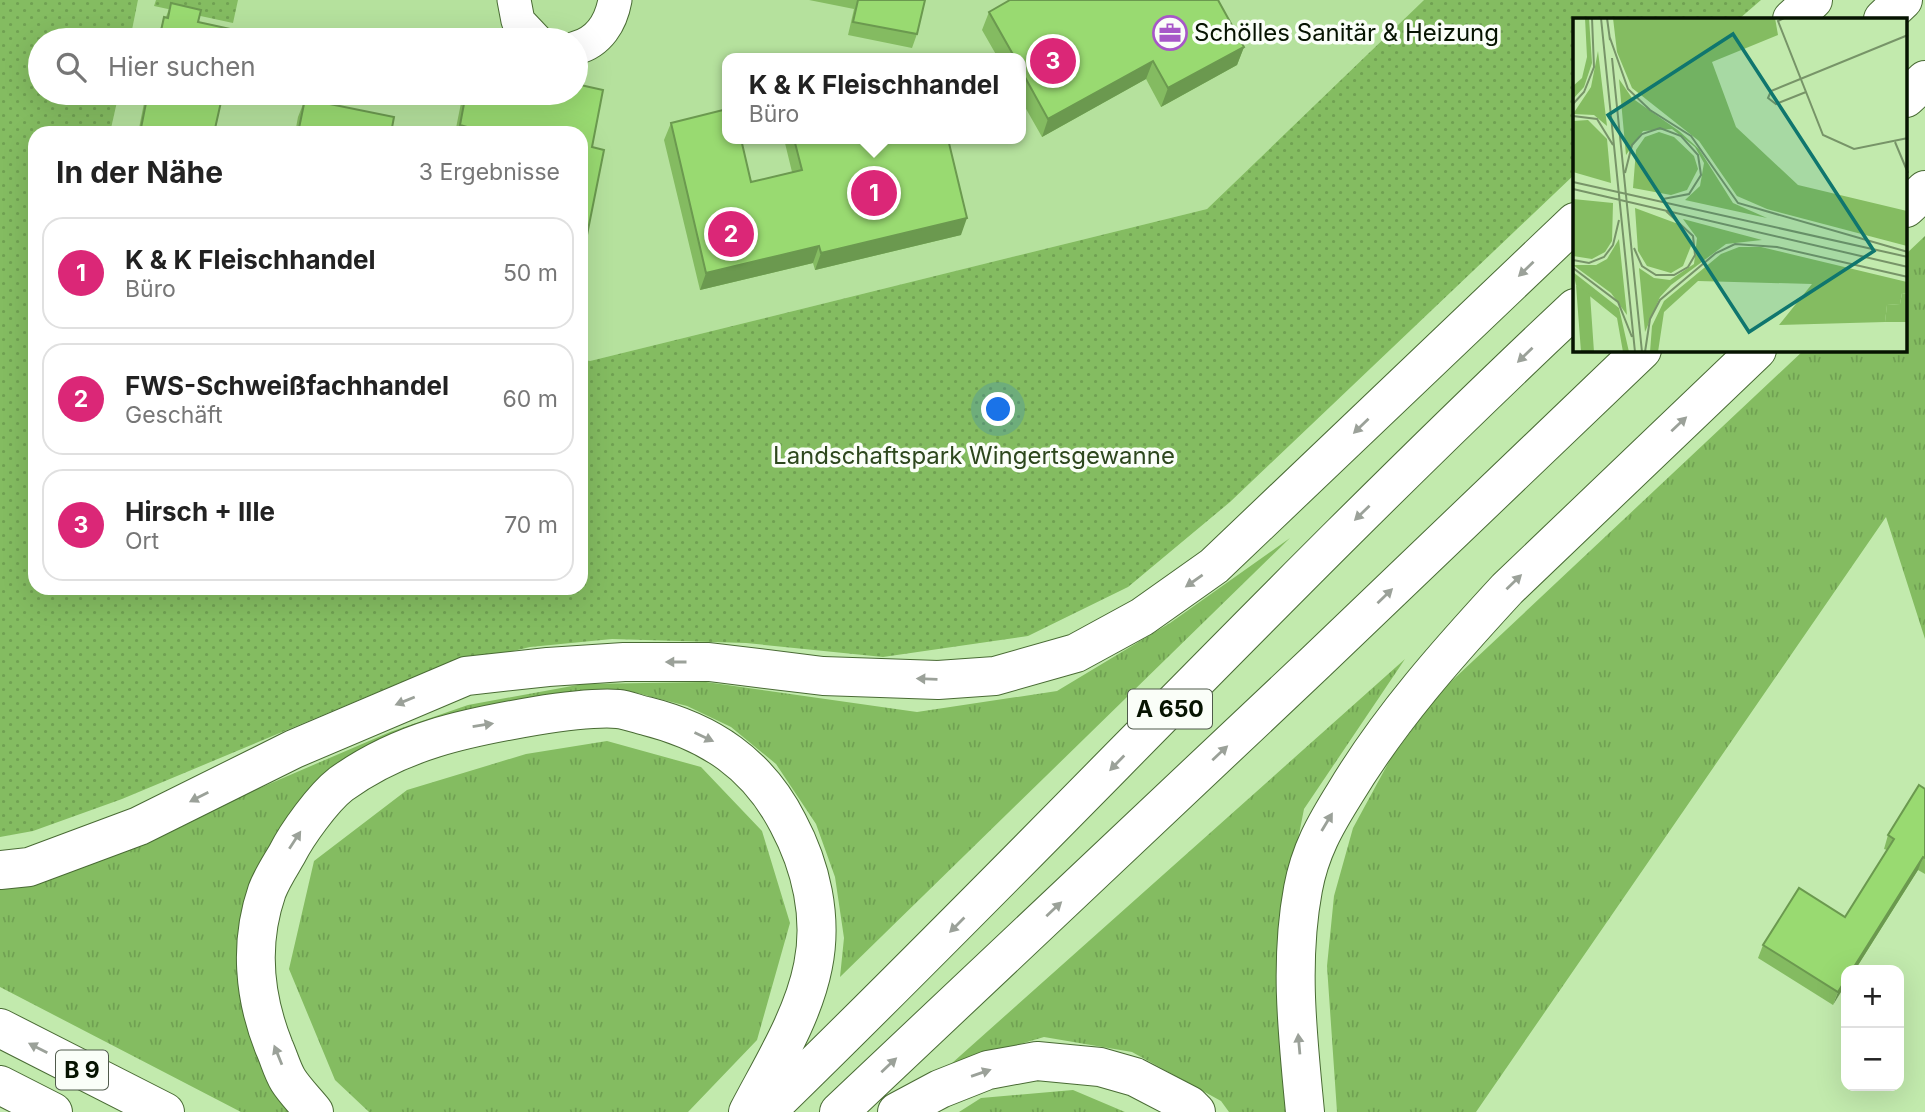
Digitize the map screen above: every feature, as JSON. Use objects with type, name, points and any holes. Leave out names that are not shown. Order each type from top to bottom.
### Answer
[{"type":"highway","points":[[1793,18],[1813,0]]},
{"type":"highway","points":[[1884,18],[1903,0]]},
{"type":"highway","points":[[1908,96],[1925,80]]},
{"type":"highway","points":[[1908,206],[1925,190]]},
{"type":"highway","points":[[0,870],[29,867],[139,827],[294,749],[466,676],[624,662],[709,662],[822,676],[938,680],[995,677],[1076,653],[1142,617],[1214,566],[1573,224]]},
{"type":"highway","name":"A 650","points":[[766,1112],[898,984],[1337,538],[1573,310]]},
{"type":"highway","name":"A 650","points":[[839,1112],[1640,352]]},
{"type":"highway","points":[[1305,1112],[1295,997],[1296,935],[1306,875],[1317,840],[1353,779],[1419,687],[1499,597],[1755,352]]},
{"type":"highway","points":[[314,1112],[288,1079],[263,1020],[255,974],[257,934],[268,890],[296,837],[338,786],[382,758],[427,739],[470,727],[559,712],[618,709],[669,722],[714,741],[750,768],[779,804],[799,843],[814,889],[817,926],[813,966],[801,1005],[748,1112]]},
{"type":"highway","name":"B 9","points":[[0,1028],[165,1112]]},
{"type":"highway","points":[[897,1112],[940,1089],[988,1070],[1037,1061],[1100,1067],[1135,1077],[1189,1105],[1196,1112]]},
{"type":"highway","name":"B 9","points":[[0,1085],[53,1112]]},
{"type":"street","points":[[514,0],[518,21],[525,28]]},
{"type":"street","points":[[588,42],[600,35],[612,16],[615,0]]},
{"type":"shaded area","points":[[138,0],[1424,0],[1207,209],[590,361],[588,126],[112,126],[116,105],[588,105],[588,28],[132,28]]},
{"type":"green space","name":"Landschaftspark Wingertsgewanne","points":[[0,0],[138,0],[132,28],[28,28],[28,105],[116,105],[112,126],[28,126],[28,595],[588,595],[588,361],[1207,209],[1424,0],[1761,0],[1740,18],[1573,18],[1573,176],[1230,502],[1128,587],[1028,636],[883,657],[746,643],[612,639],[530,647],[426,672],[122,799],[33,831],[0,837]]},
{"type":"green space","points":[[156,0],[238,0],[233,23],[154,6]]},
{"type":"green space","points":[[1925,236],[1925,639],[1886,517],[1476,1112],[1337,1112],[1327,966],[1334,896],[1353,828],[1391,758],[1441,691],[1802,352],[1908,352],[1908,252]]},
{"type":"green space","points":[[1290,538],[840,977],[844,938],[835,877],[816,824],[776,764],[731,727],[687,706],[633,692],[555,696],[408,733],[254,888],[295,1112],[241,1112],[0,987],[0,889],[127,845],[390,732],[468,705],[583,684],[706,682],[917,712],[1057,691],[1170,623]]},
{"type":"green space","points":[[1405,659],[1304,809],[1287,895],[1293,1112],[1229,1112],[1221,1101],[1132,1052],[1044,1037],[951,1064]]},
{"type":"green space","points":[[607,741],[701,767],[762,831],[790,923],[757,1040],[688,1112],[369,1112],[335,1080],[289,969],[314,861],[407,790],[526,754]]},
{"type":"green space","points":[[1073,1090],[1125,1112],[959,1112],[981,1098]]},
{"type":"building","points":[[858,0],[925,0],[917,34],[853,22]]},
{"type":"building","points":[[1010,0],[1218,0],[1244,47],[1168,88],[1153,61],[1048,119],[1026,79],[1026,53],[1012,53],[989,12]]},
{"type":"building","points":[[171,3],[201,10],[198,22],[226,28],[162,28],[164,17],[168,18]]},
{"type":"building","points":[[588,87],[603,90],[592,147],[604,150],[588,230],[588,126],[460,125],[464,105],[588,105]]},
{"type":"building","points":[[146,105],[220,105],[216,126],[141,126]]},
{"type":"building","points":[[304,105],[335,105],[394,117],[392,126],[299,126]]},
{"type":"building","points":[[722,110],[722,144],[742,144],[751,182],[802,170],[795,144],[949,144],[967,218],[821,253],[819,246],[706,273],[671,123]]},
{"type":"building","points":[[1919,785],[1925,789],[1925,858],[1923,857],[1855,965],[1841,965],[1841,987],[1838,992],[1763,945],[1799,888],[1845,917],[1894,839],[1888,835]]},
{"type":"place","name":"Schölles Sanitär & Heizung","points":[[1170,33]]},
{"type":"place","name":"Hirsch + Ille","points":[[1053,61]]},
{"type":"place","name":"K & K Fleischhandel","points":[[874,193]]},
{"type":"place","name":"FWS-Schweißfachhandel","points":[[731,234]]}]
